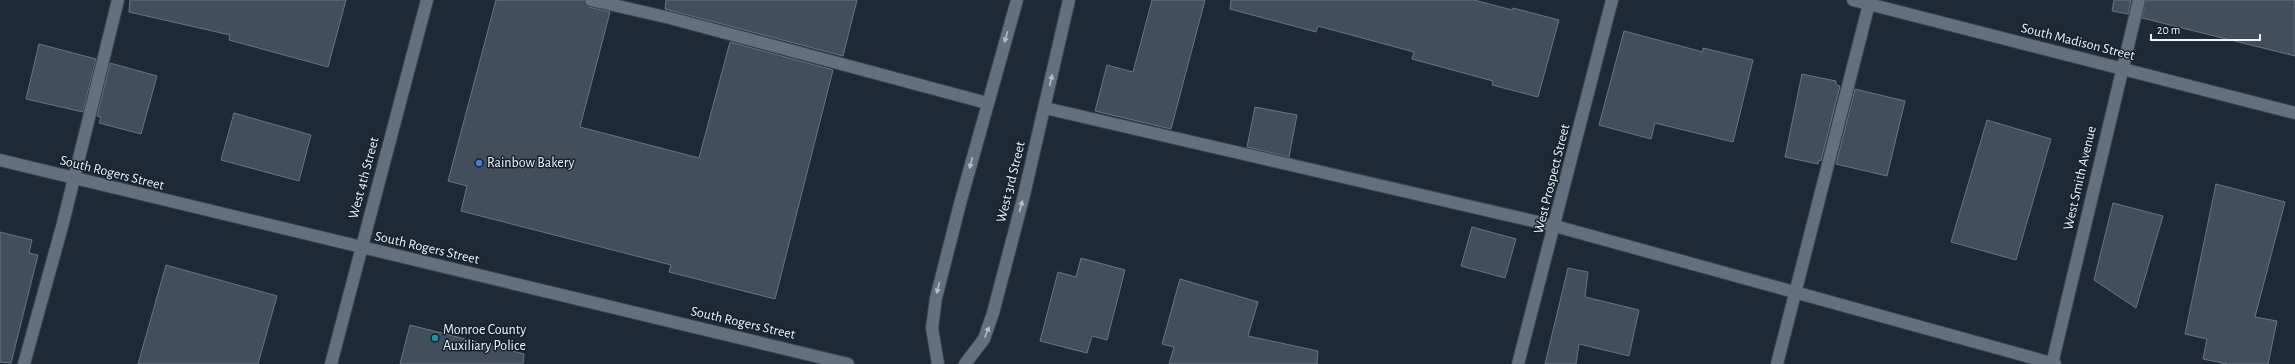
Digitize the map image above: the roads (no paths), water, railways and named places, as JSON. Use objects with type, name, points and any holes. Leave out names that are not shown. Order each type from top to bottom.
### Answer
[{"type":"street","points":[[24,364],[74,179],[118,0]]},
{"type":"street","name":"West 4th Street","points":[[331,364],[427,0]]},
{"type":"street","points":[[591,0],[670,18],[987,103]]},
{"type":"street","points":[[938,364],[932,328],[936,298],[987,103],[1017,0]]},
{"type":"street","name":"West 3rd Street","points":[[965,364],[984,339],[993,313],[1045,108],[1069,0]]},
{"type":"street","name":"West Prospect Street","points":[[1518,364],[1555,226],[1612,0]]},
{"type":"street","name":"South Madison Street","points":[[1853,0],[2295,113]]},
{"type":"street","name":"West Smith Avenue","points":[[2053,364],[2139,0]]},
{"type":"street","points":[[1777,364],[1869,4]]},
{"type":"street","points":[[1045,108],[1555,226],[2053,364]]},
{"type":"street","name":"South Rogers Street","points":[[0,160],[848,364]]},
{"type":"place","name":"Rainbow Bakery","points":[[479,163]]},
{"type":"place","name":"Monroe County Auxiliary Police","points":[[435,338]]}]
